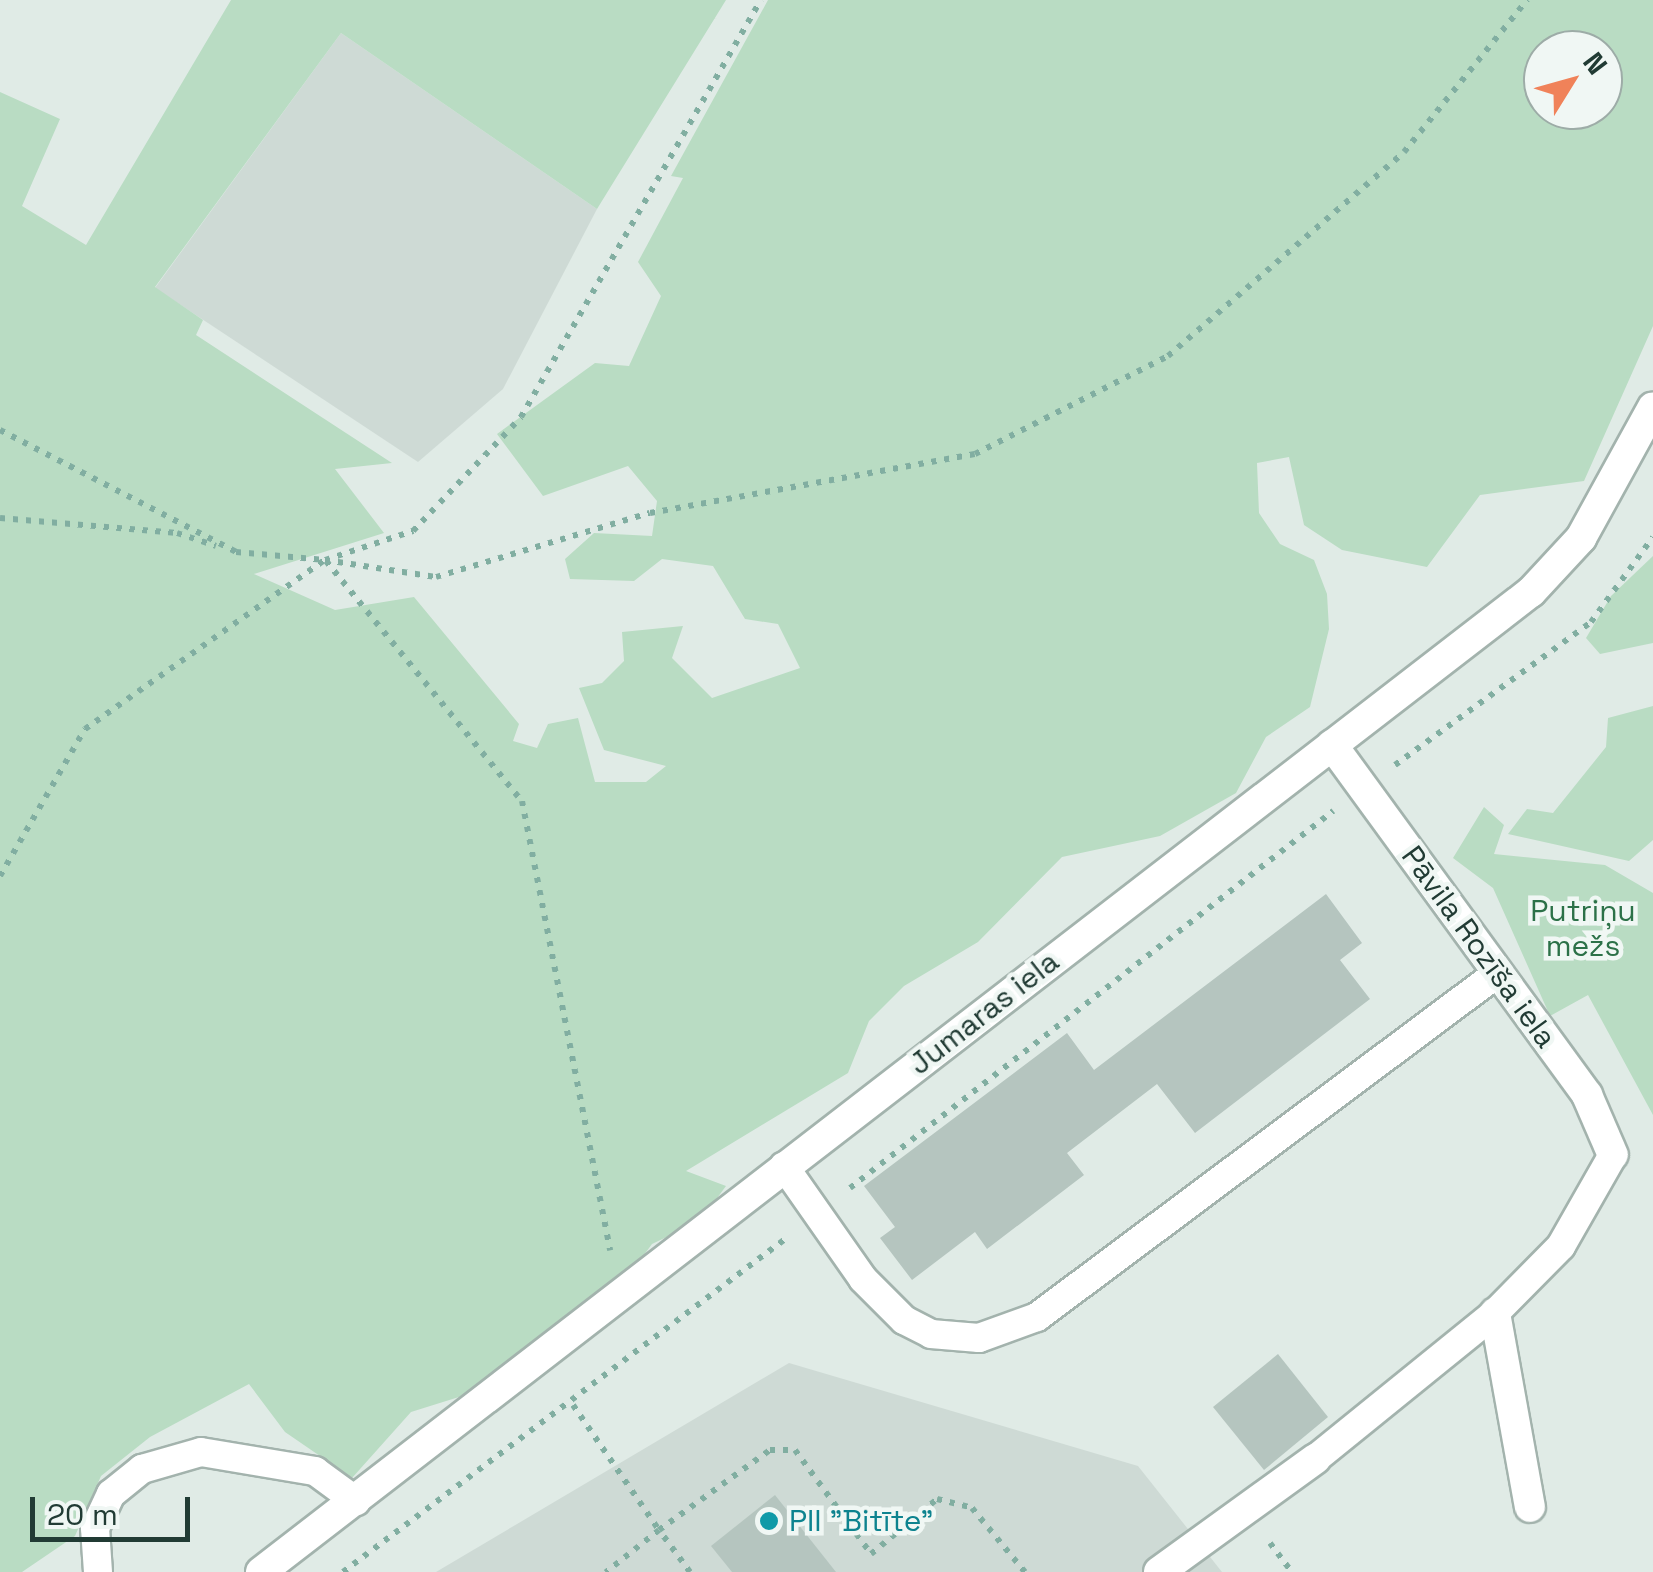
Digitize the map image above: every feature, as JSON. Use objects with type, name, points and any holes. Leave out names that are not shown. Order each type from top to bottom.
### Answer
[{"type":"street","name":"Jumaras iela","points":[[261,1572],[620,1299],[784,1166],[1531,592],[1581,538],[1653,407]]},
{"type":"street","name":"Pāvila Rozīša iela","points":[[1332,745],[1365,786],[1495,975],[1587,1095],[1614,1155]]},
{"type":"street","points":[[1494,1313],[1530,1507]]},
{"type":"street","points":[[1159,1572],[1315,1459]]},
{"type":"lane","points":[[784,1166],[904,1320],[931,1334],[994,1333],[1038,1317],[1495,975]]},
{"type":"lane","points":[[1315,1459],[1494,1313],[1561,1246],[1614,1155]]},
{"type":"lane","points":[[98,1572],[94,1528],[112,1494],[142,1470],[201,1452],[314,1472],[356,1501]]},
{"type":"path","points":[[0,876],[85,729],[325,560],[413,531],[521,417],[761,0]]},
{"type":"path","points":[[0,518],[176,533],[236,552],[325,560],[436,577],[650,513],[975,454],[1168,356],[1404,152],[1527,0]]},
{"type":"path","points":[[0,430],[236,552]]},
{"type":"path","points":[[342,1572],[573,1404],[1365,786],[1590,622],[1653,536]]},
{"type":"path","points":[[325,560],[522,801],[620,1299]]},
{"type":"path","points":[[573,1404],[690,1572]]},
{"type":"path","points":[[606,1572],[770,1450],[795,1450],[871,1554],[936,1499],[972,1508],[1025,1572]]},
{"type":"shaded area","points":[[341,33],[597,209],[503,389],[418,462],[155,288]]},
{"type":"shaded area","points":[[789,1363],[1138,1466],[1222,1572],[436,1572]]},
{"type":"green space","points":[[231,0],[726,0],[597,209],[341,33],[155,287],[203,320],[196,335],[392,463],[335,469],[384,533],[254,574],[335,610],[414,597],[519,724],[513,741],[537,748],[548,724],[578,718],[595,782],[646,782],[666,766],[604,750],[579,688],[602,683],[624,661],[622,632],[683,626],[672,658],[712,698],[800,668],[778,624],[745,619],[713,566],[662,559],[634,581],[570,579],[565,559],[594,533],[652,536],[657,501],[628,466],[543,496],[497,434],[595,363],[629,366],[661,296],[638,262],[683,178],[671,176],[768,0],[1653,0],[1653,326],[1584,481],[1480,495],[1427,567],[1342,550],[1304,525],[1289,457],[1257,463],[1259,513],[1280,544],[1314,560],[1327,594],[1329,629],[1310,707],[1266,737],[1236,793],[1160,836],[1062,857],[978,942],[904,986],[869,1021],[848,1073],[686,1171],[726,1186],[700,1221],[652,1244],[596,1320],[549,1328],[536,1373],[411,1412],[352,1478],[285,1432],[249,1384],[150,1437],[101,1476],[75,1536],[22,1572],[0,1572],[0,92],[60,119],[22,206],[86,245]]},
{"type":"green space","points":[[1653,556],[1653,643],[1600,654],[1586,638],[1611,596]]},
{"type":"green space","name":"Putriņu mežs","points":[[1653,706],[1653,840],[1629,861],[1508,834],[1527,809],[1553,813],[1606,747],[1608,718]]},
{"type":"green space","name":"Putriņu mežs","points":[[1484,807],[1504,825],[1494,854],[1605,865],[1653,893],[1653,1115],[1588,995],[1550,1016],[1493,888],[1453,858]]},
{"type":"building","points":[[1326,894],[1362,943],[1340,960],[1370,999],[1195,1133],[1157,1084],[1067,1153],[1084,1175],[987,1249],[975,1232],[912,1280],[880,1238],[895,1227],[864,1186],[1067,1033],[1094,1070]]},
{"type":"building","points":[[1278,1354],[1328,1417],[1264,1470],[1213,1407]]},
{"type":"building","name":"PII \"Bitīte\"","points":[[775,1495],[836,1572],[732,1572],[711,1546]]},
{"type":"place","name":"PII \"Bitīte\"","points":[[769,1521]]}]
